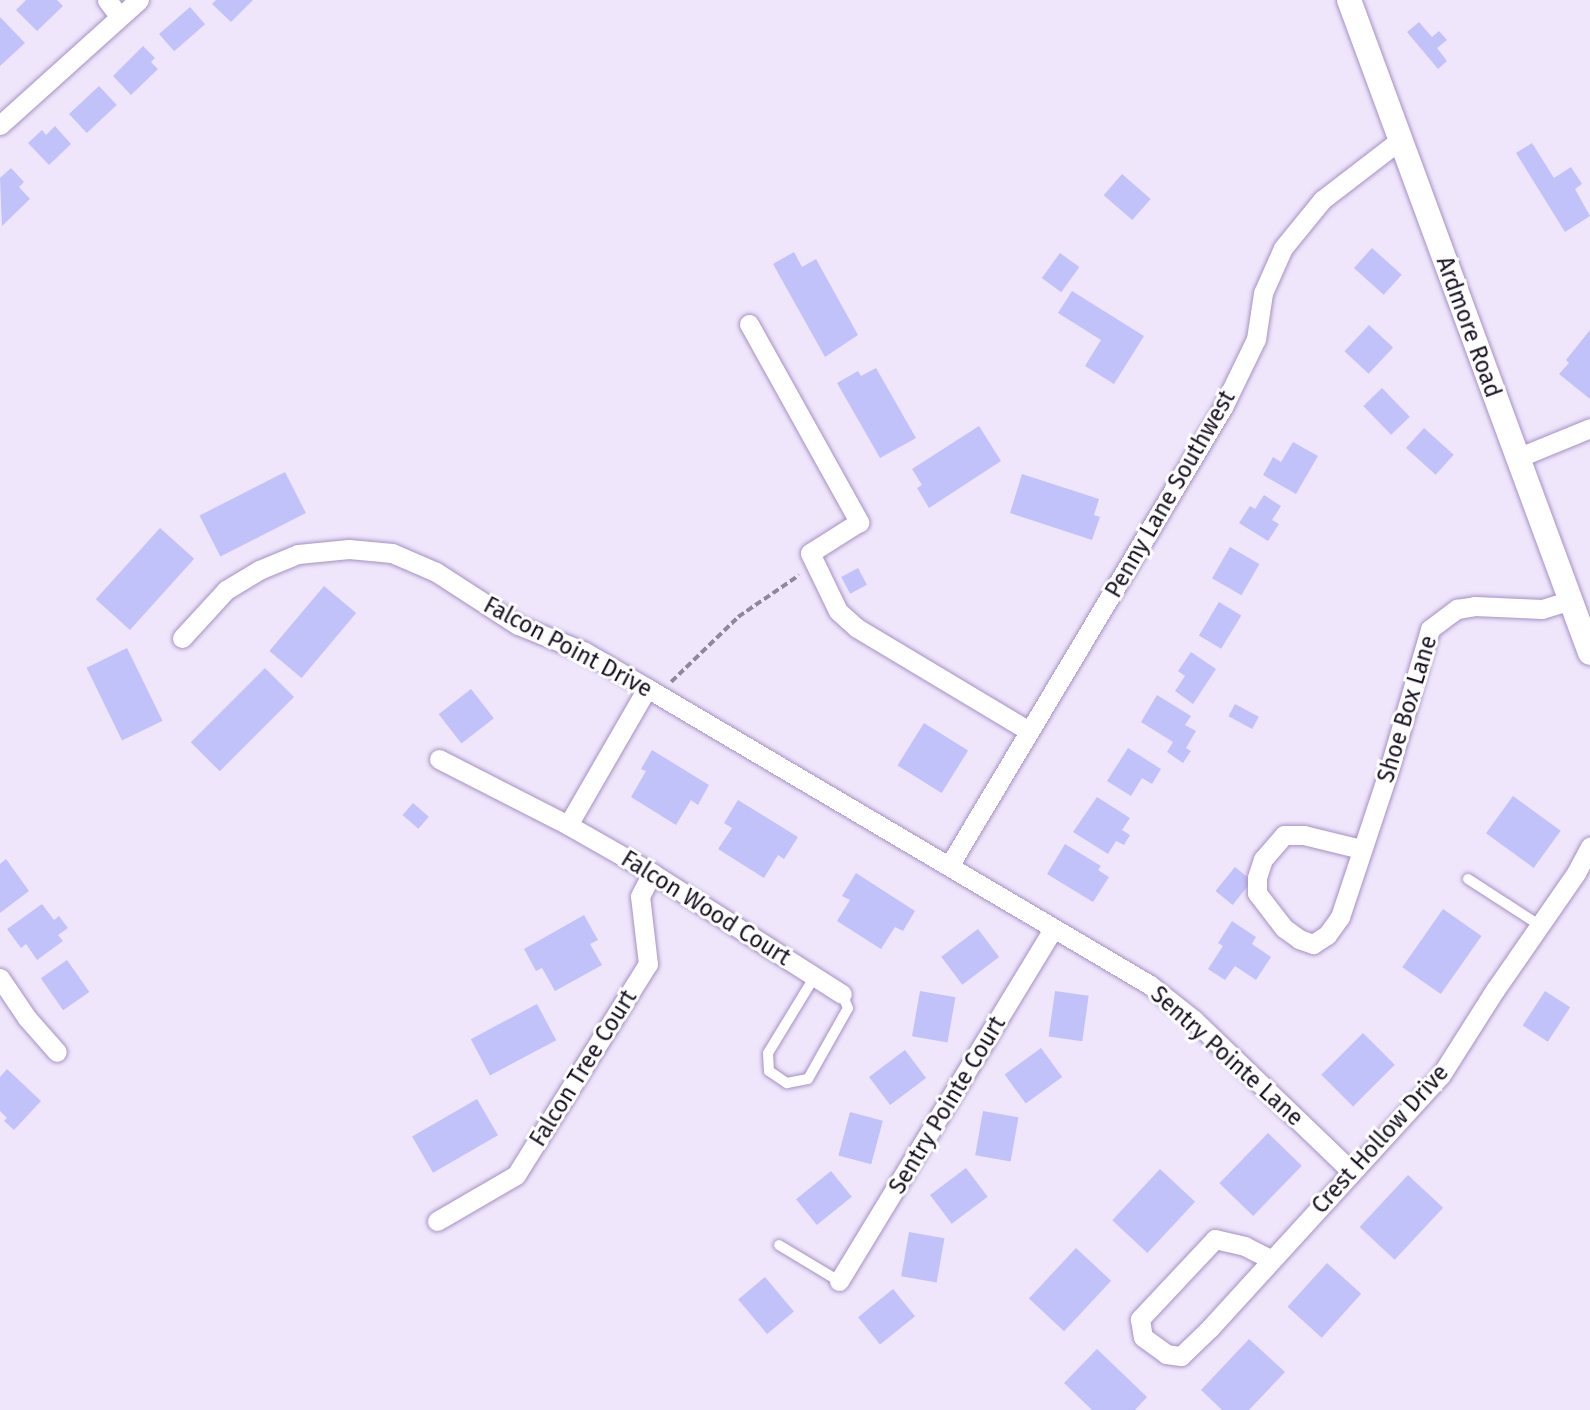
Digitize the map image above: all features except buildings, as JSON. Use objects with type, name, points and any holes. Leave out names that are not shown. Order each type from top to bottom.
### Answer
[{"type":"street","points":[[107,0],[120,17]]},
{"type":"street","points":[[0,125],[139,0]]},
{"type":"street","name":"Ardmore Road","points":[[1349,0],[1590,653]]},
{"type":"street","name":"Penny Lane Southwest","points":[[949,866],[1223,407],[1256,339],[1263,293],[1283,248],[1322,200],[1400,140]]},
{"type":"street","points":[[749,324],[859,522],[810,553],[838,611],[857,628],[1029,731]]},
{"type":"street","points":[[1517,458],[1590,428]]},
{"type":"street","name":"Falcon Point Drive","points":[[182,638],[226,590],[259,570],[298,554],[349,549],[392,553],[436,572],[517,625],[585,653],[653,691],[949,866]]},
{"type":"street","name":"Shoe Box Lane","points":[[1362,849],[1304,835],[1284,835],[1263,859],[1257,878],[1257,893],[1284,928],[1299,939],[1313,944],[1327,936],[1340,917],[1388,773],[1430,629],[1457,609],[1475,606],[1542,609],[1571,600]]},
{"type":"street","points":[[568,825],[653,691]]},
{"type":"street","name":"Falcon Wood Court","points":[[439,759],[568,825],[652,873],[842,994]]},
{"type":"street","name":"Crest Hollow Drive","points":[[1272,1260],[1245,1246],[1215,1239],[1140,1319],[1143,1337],[1166,1354],[1181,1356],[1272,1260],[1441,1075],[1539,925],[1583,869],[1590,847]]},
{"type":"street","name":"Sentry Pointe Lane","points":[[949,866],[1150,985],[1194,1020],[1352,1172]]},
{"type":"street","name":"Falcon Tree Court","points":[[437,1222],[516,1175],[648,964],[640,896],[652,873]]},
{"type":"street","name":"Sentry Pointe Court","points":[[839,1281],[1053,929]]},
{"type":"street","points":[[0,978],[27,1018],[57,1052]]},
{"type":"lane","points":[[1468,878],[1539,925]]},
{"type":"lane","points":[[815,976],[768,1053],[769,1071],[787,1083],[808,1079],[848,1008],[842,994]]},
{"type":"lane","points":[[779,1245],[839,1281]]},
{"type":"path","points":[[653,691],[738,617],[816,564]]}]
